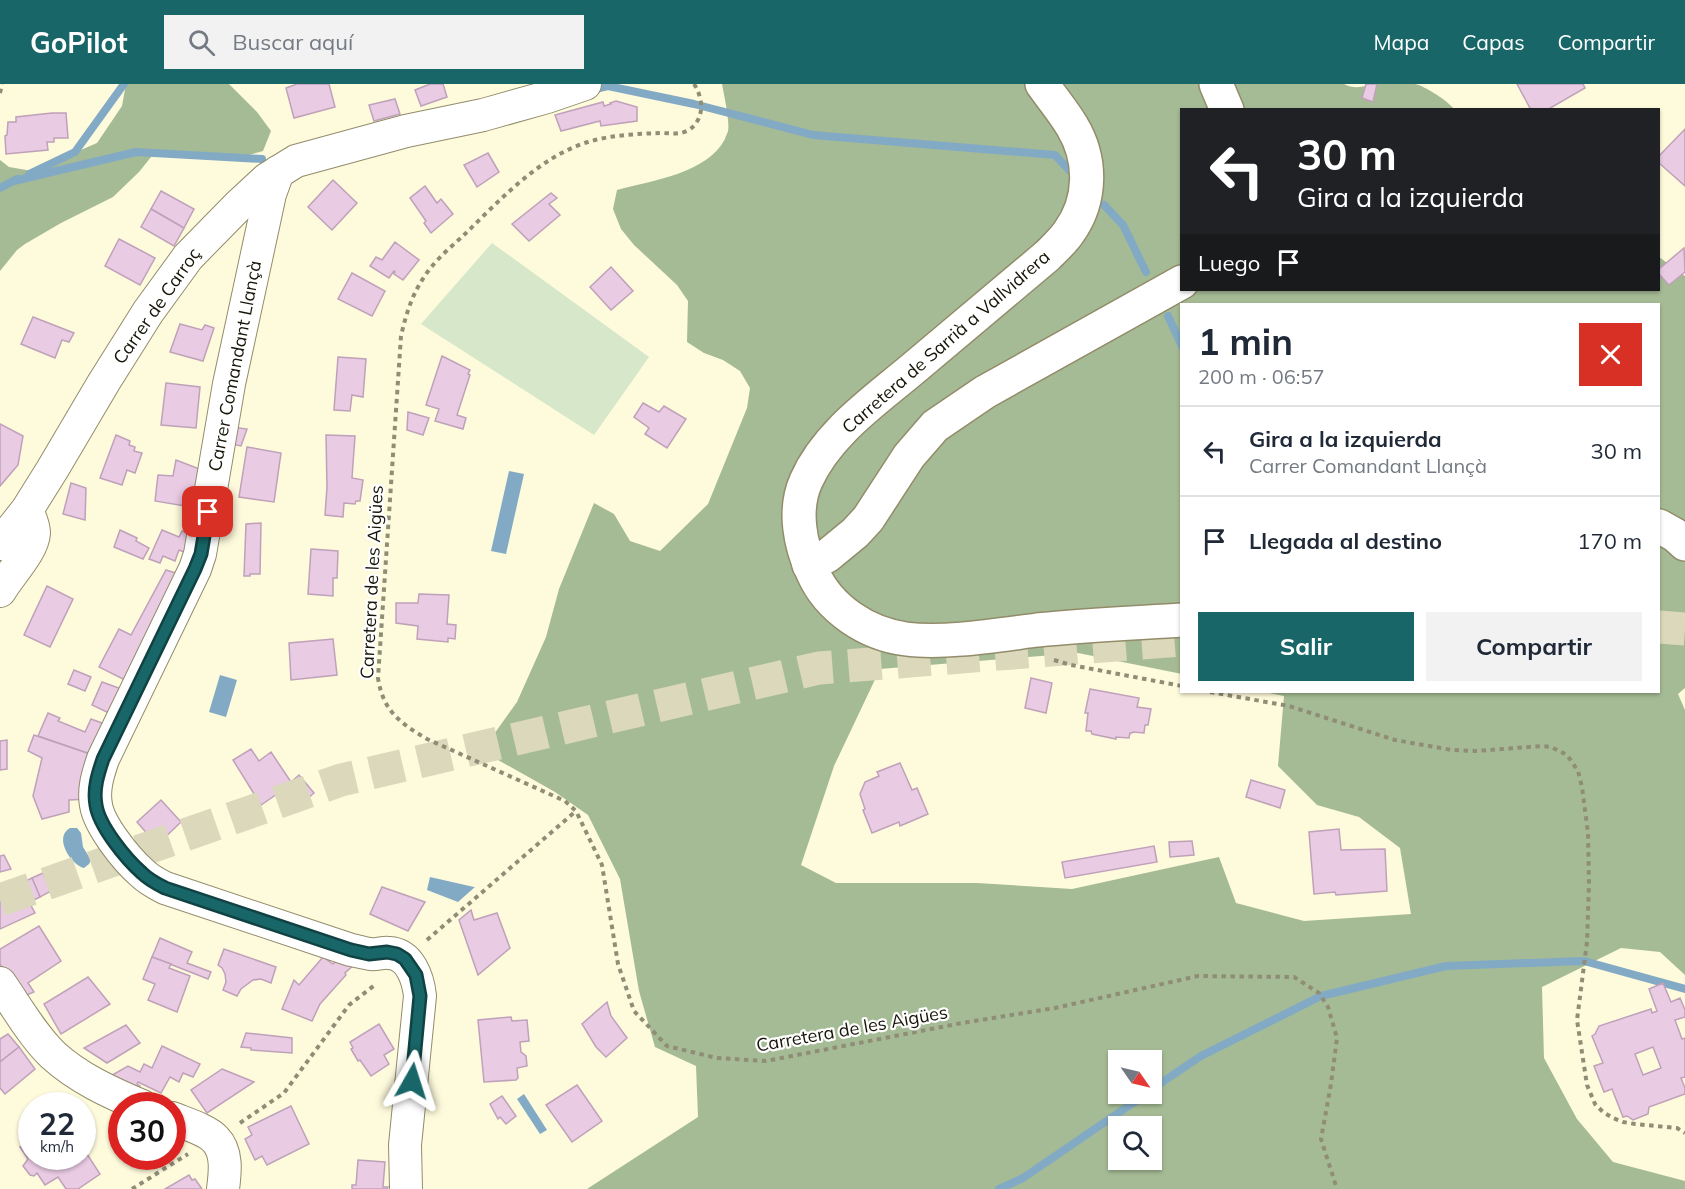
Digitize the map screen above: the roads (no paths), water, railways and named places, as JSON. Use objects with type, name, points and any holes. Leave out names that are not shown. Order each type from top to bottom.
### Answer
[{"type":"main road","name":"Carretera de Sarrià a Vallvidrera","points":[[1042,84],[1073,128],[1082,147],[1088,172],[1086,197],[1078,217],[1069,233],[1047,256],[857,416],[823,452],[805,482],[801,496],[799,515],[802,541],[809,565],[825,592],[844,613],[869,628],[892,636],[928,640],[957,639],[1051,629],[1180,620]]},
{"type":"main road","points":[[1216,84],[1226,108]]},
{"type":"main road","points":[[809,565],[827,556],[855,534],[868,519],[909,456],[935,426],[985,392],[1180,283]]},
{"type":"main road","points":[[1660,527],[1676,535],[1685,544]]},
{"type":"street","name":"Carrer de Carroç","points":[[0,544],[27,510],[148,312],[188,257],[267,179],[296,161],[406,131],[483,116],[585,84]]},
{"type":"street","name":"Carrer Comandant Llançà","points":[[278,172],[270,194],[229,384],[201,554],[103,759],[95,789],[95,804],[104,827],[134,866],[165,888],[351,950],[369,954],[387,952],[405,959],[416,975],[420,996],[405,1146],[406,1189]]},
{"type":"street","points":[[0,591],[30,548],[34,533],[27,510]]},
{"type":"street","points":[[0,983],[53,1055],[84,1076],[115,1092]]},
{"type":"street","points":[[186,1125],[215,1138],[225,1164],[223,1189]]},
{"type":"water","points":[[509,471],[524,474],[506,554],[491,551]]},
{"type":"water","points":[[220,675],[237,680],[226,717],[209,712]]},
{"type":"water","points":[[70,828],[77,828],[81,833],[83,847],[91,860],[84,868],[74,862],[66,850],[63,838],[65,832]]},
{"type":"water","points":[[430,877],[475,887],[458,902],[427,890]]},
{"type":"water","points":[[524,1094],[547,1130],[540,1134],[517,1099]]},
{"type":"waterway","points":[[29,174],[75,152],[124,84]]},
{"type":"waterway","points":[[591,90],[608,86],[694,104],[813,135],[1055,155],[1069,170]]},
{"type":"waterway","points":[[14,181],[136,152],[262,159]]},
{"type":"waterway","points":[[0,188],[17,179]]},
{"type":"waterway","points":[[1104,205],[1123,225],[1146,272]]},
{"type":"waterway","points":[[1168,316],[1180,342]]},
{"type":"waterway","points":[[1162,1082],[1201,1056],[1321,996],[1446,966],[1584,961],[1685,989]]},
{"type":"waterway","points":[[999,1189],[1023,1178],[1131,1104]]},
{"type":"tunnel","points":[[1660,627],[1685,629]]},
{"type":"tunnel","points":[[0,900],[341,780],[819,668],[1180,640]]}]
